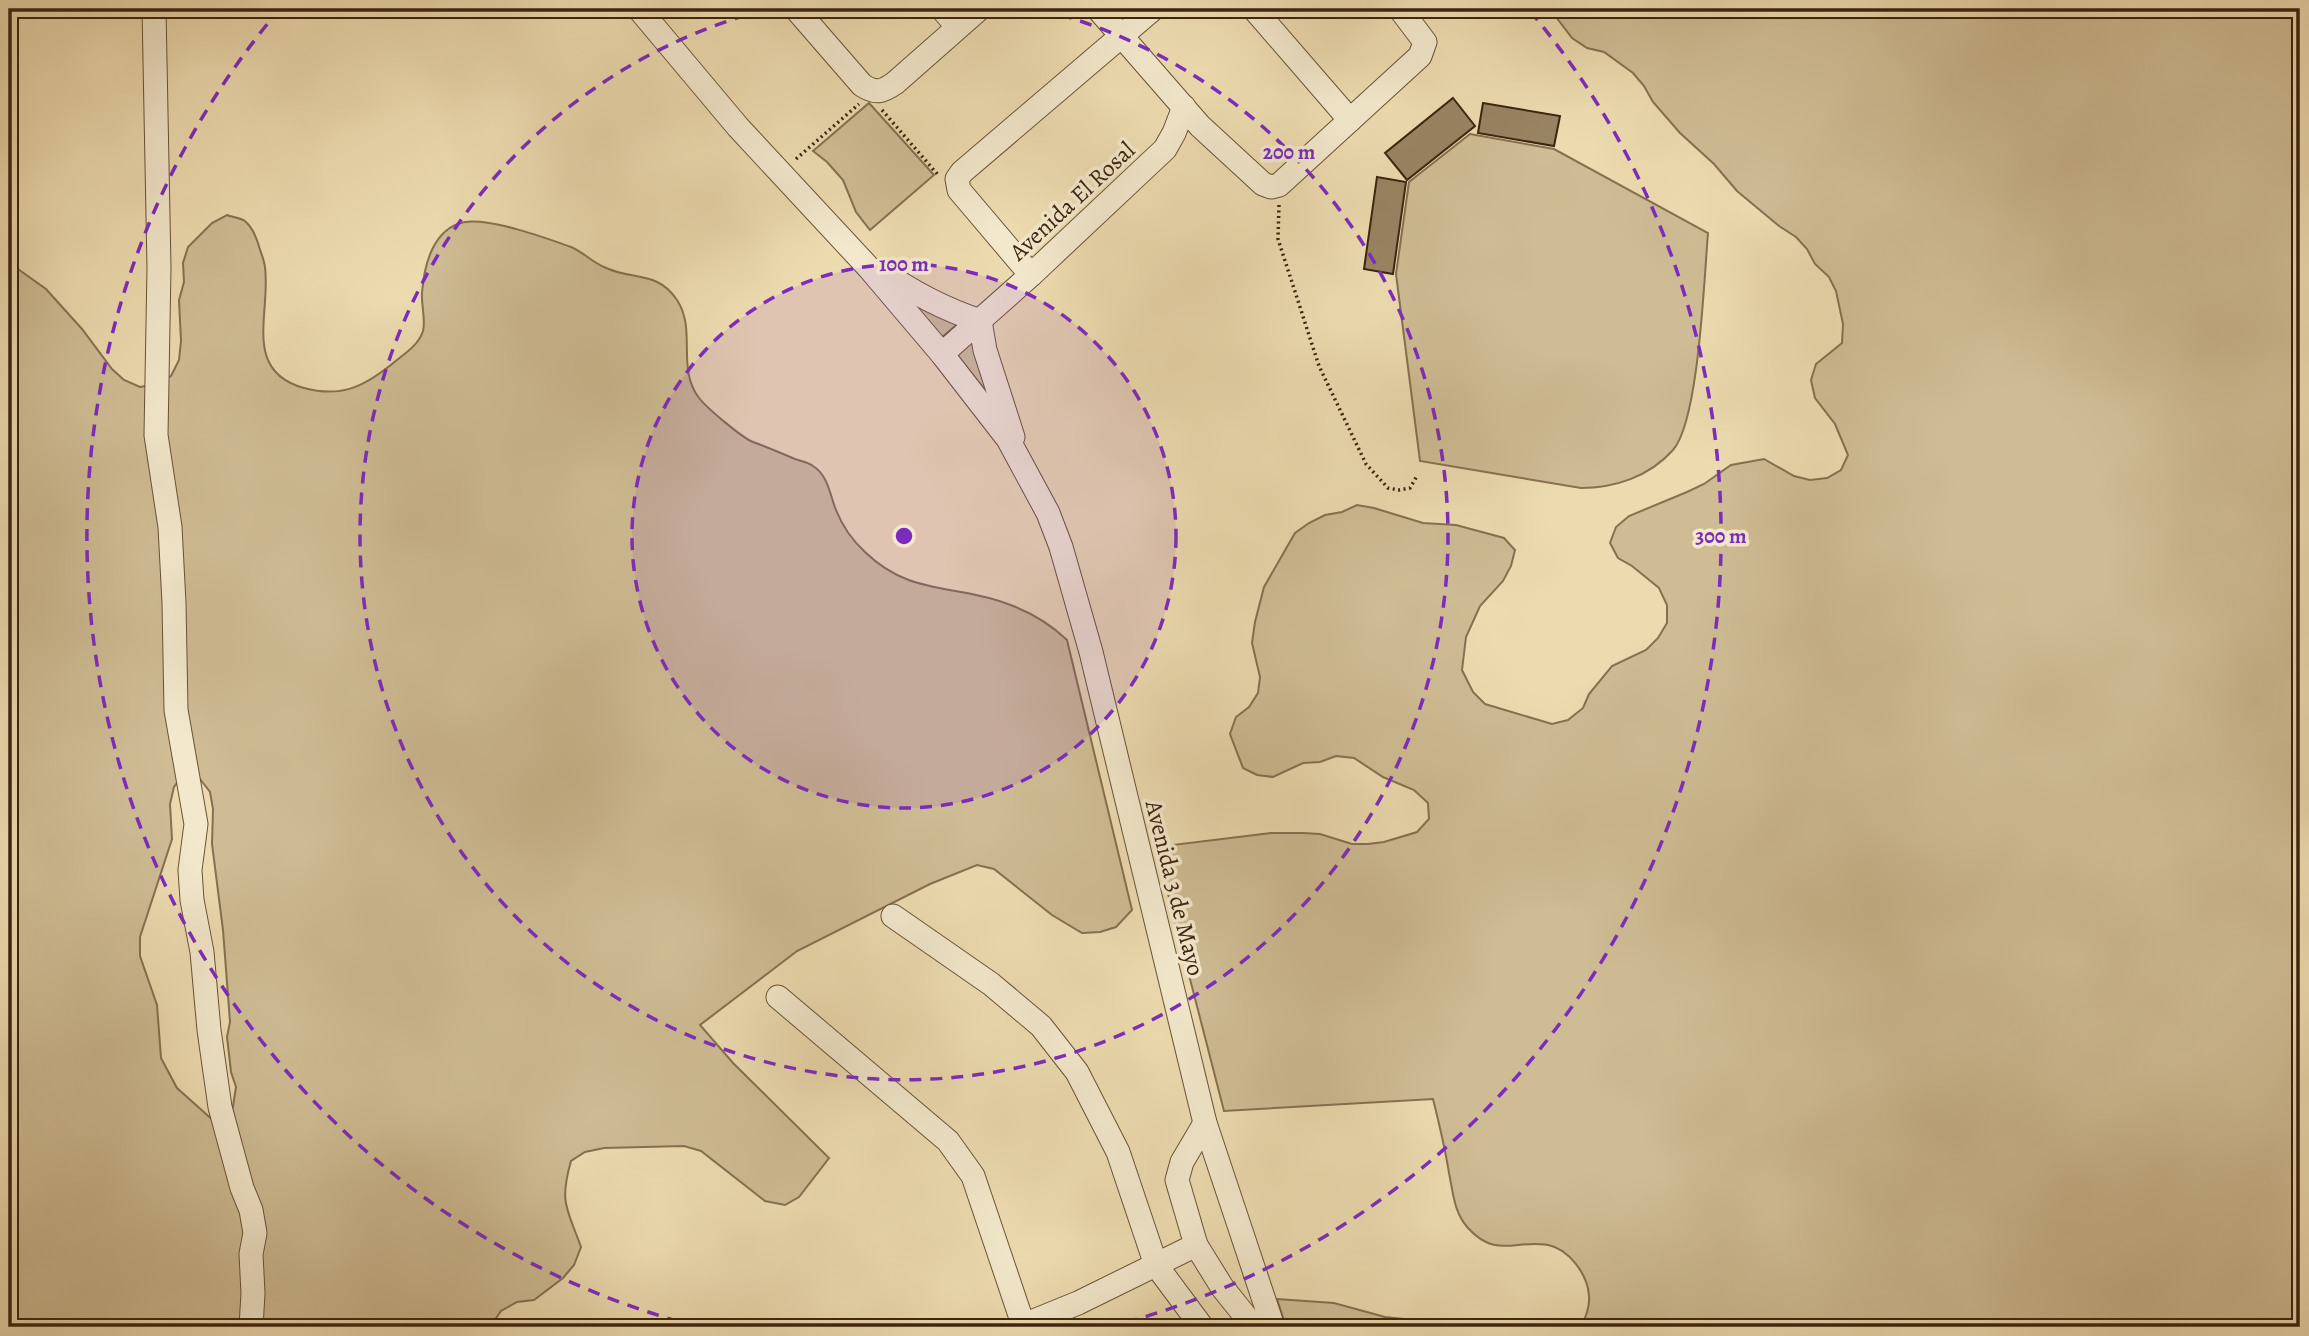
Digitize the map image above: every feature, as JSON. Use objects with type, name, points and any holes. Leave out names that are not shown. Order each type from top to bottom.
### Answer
[{"type":"street","points":[[154,9],[159,268],[156,435],[170,527],[176,709],[196,824],[190,870],[192,900],[202,952],[220,1107],[242,1188],[251,1210],[255,1233],[251,1254],[251,1327]]},
{"type":"street","points":[[639,9],[738,127],[853,250],[942,354],[1008,439],[1022,463]]},
{"type":"street","points":[[796,9],[862,85],[873,92],[883,92],[895,83],[979,9]]},
{"type":"street","points":[[942,9],[958,27]]},
{"type":"street","points":[[1098,9],[1200,125],[1263,184],[1270,187],[1279,185],[1420,56],[1425,42],[1400,9]]},
{"type":"street","points":[[1031,275],[959,190],[957,180],[962,172],[1153,9]]},
{"type":"street","points":[[1254,9],[1350,120]]},
{"type":"street","name":"Avenida El Rosal","points":[[942,354],[1165,149],[1184,107]]},
{"type":"street","points":[[853,250],[923,298],[980,321],[985,350],[1022,463]]},
{"type":"street","name":"Avenida 3 de Mayo","points":[[1022,463],[1048,513],[1061,547],[1091,652],[1205,1123],[1273,1327]]},
{"type":"street","points":[[893,916],[991,984],[1041,1026],[1077,1072],[1118,1152],[1156,1265],[1202,1327]]},
{"type":"street","points":[[779,997],[948,1141],[972,1176],[1022,1327],[1078,1303],[1196,1245]]},
{"type":"street","points":[[1205,1123],[1182,1163],[1177,1180],[1196,1245],[1222,1287],[1254,1327]]},
{"type":"path","points":[[781,173],[873,92],[877,105],[942,179],[957,180]]},
{"type":"path","points":[[1279,185],[1278,239],[1319,366],[1366,464],[1379,479],[1388,488],[1399,490],[1410,488],[1417,476]]},
{"type":"shaded area","points":[[1550,9],[2300,9],[2300,1327],[1581,1327],[1588,1308],[1588,1288],[1570,1257],[1548,1245],[1506,1246],[1488,1243],[1463,1222],[1455,1202],[1433,1099],[1224,1111],[1156,847],[1271,833],[1320,834],[1352,844],[1368,844],[1417,832],[1429,819],[1428,803],[1414,790],[1383,777],[1354,758],[1336,756],[1320,762],[1303,763],[1273,777],[1257,775],[1243,768],[1230,734],[1236,717],[1249,707],[1258,693],[1260,677],[1252,643],[1255,622],[1264,587],[1295,533],[1325,515],[1342,512],[1357,505],[1423,523],[1456,525],[1504,538],[1515,550],[1511,566],[1503,581],[1480,606],[1466,637],[1462,670],[1473,692],[1485,704],[1552,724],[1568,720],[1583,708],[1589,694],[1612,666],[1646,650],[1658,638],[1667,623],[1667,605],[1659,588],[1618,558],[1610,543],[1616,527],[1629,516],[1704,484],[1731,465],[1764,459],[1794,476],[1810,480],[1827,478],[1841,470],[1848,455],[1835,424],[1815,398],[1811,380],[1816,364],[1842,343],[1843,324],[1836,291],[1829,277],[1815,264],[1796,237],[1737,191],[1714,164],[1680,133],[1653,102],[1633,73],[1604,52],[1587,48],[1572,38]]},
{"type":"shaded area","points":[[869,103],[934,175],[870,230],[856,212],[843,180],[813,151]]},
{"type":"shaded area","points":[[1470,134],[1554,149],[1708,233],[1699,348],[1689,410],[1682,434],[1673,450],[1642,474],[1606,486],[1581,488],[1420,461],[1396,274],[1409,182]]},
{"type":"shaded area","points":[[227,215],[245,221],[251,228],[265,267],[266,354],[273,368],[285,380],[318,391],[331,392],[355,387],[386,369],[416,344],[423,331],[423,282],[432,249],[445,232],[465,222],[489,223],[533,234],[571,247],[614,271],[661,284],[677,300],[683,312],[689,374],[699,398],[724,422],[748,439],[809,463],[818,470],[825,480],[841,521],[865,552],[891,572],[917,583],[989,598],[1013,606],[1036,617],[1067,640],[1132,910],[1116,927],[1100,932],[1082,933],[1052,915],[994,869],[977,865],[930,884],[797,951],[700,1025],[733,1063],[829,1158],[799,1197],[785,1205],[765,1201],[701,1151],[684,1146],[604,1148],[585,1152],[571,1161],[567,1175],[566,1205],[581,1247],[574,1265],[563,1278],[534,1300],[517,1302],[501,1311],[490,1327],[9,1327],[9,265],[46,289],[124,380],[140,387],[156,384],[171,376],[179,360],[179,300],[184,282],[183,263],[188,247],[212,223]],"holes":[[[184,774],[200,779],[210,792],[213,809],[212,844],[223,930],[230,1022],[227,1037],[231,1072],[236,1087],[231,1119],[216,1123],[177,1088],[161,1058],[157,1005],[140,956],[140,937],[172,839],[170,804],[174,787]]]},
{"type":"shaded area","points":[[910,301],[960,322],[941,338]]},
{"type":"shaded area","points":[[973,339],[996,404],[956,354]]},
{"type":"shaded area","points":[[1277,1299],[1334,1303],[1385,1317],[1480,1327],[1286,1327]]},
{"type":"building","points":[[1453,98],[1475,126],[1407,180],[1385,153]]},
{"type":"building","points":[[1483,103],[1560,116],[1554,146],[1478,133]]},
{"type":"building","points":[[1377,177],[1406,182],[1393,274],[1364,269]]}]
